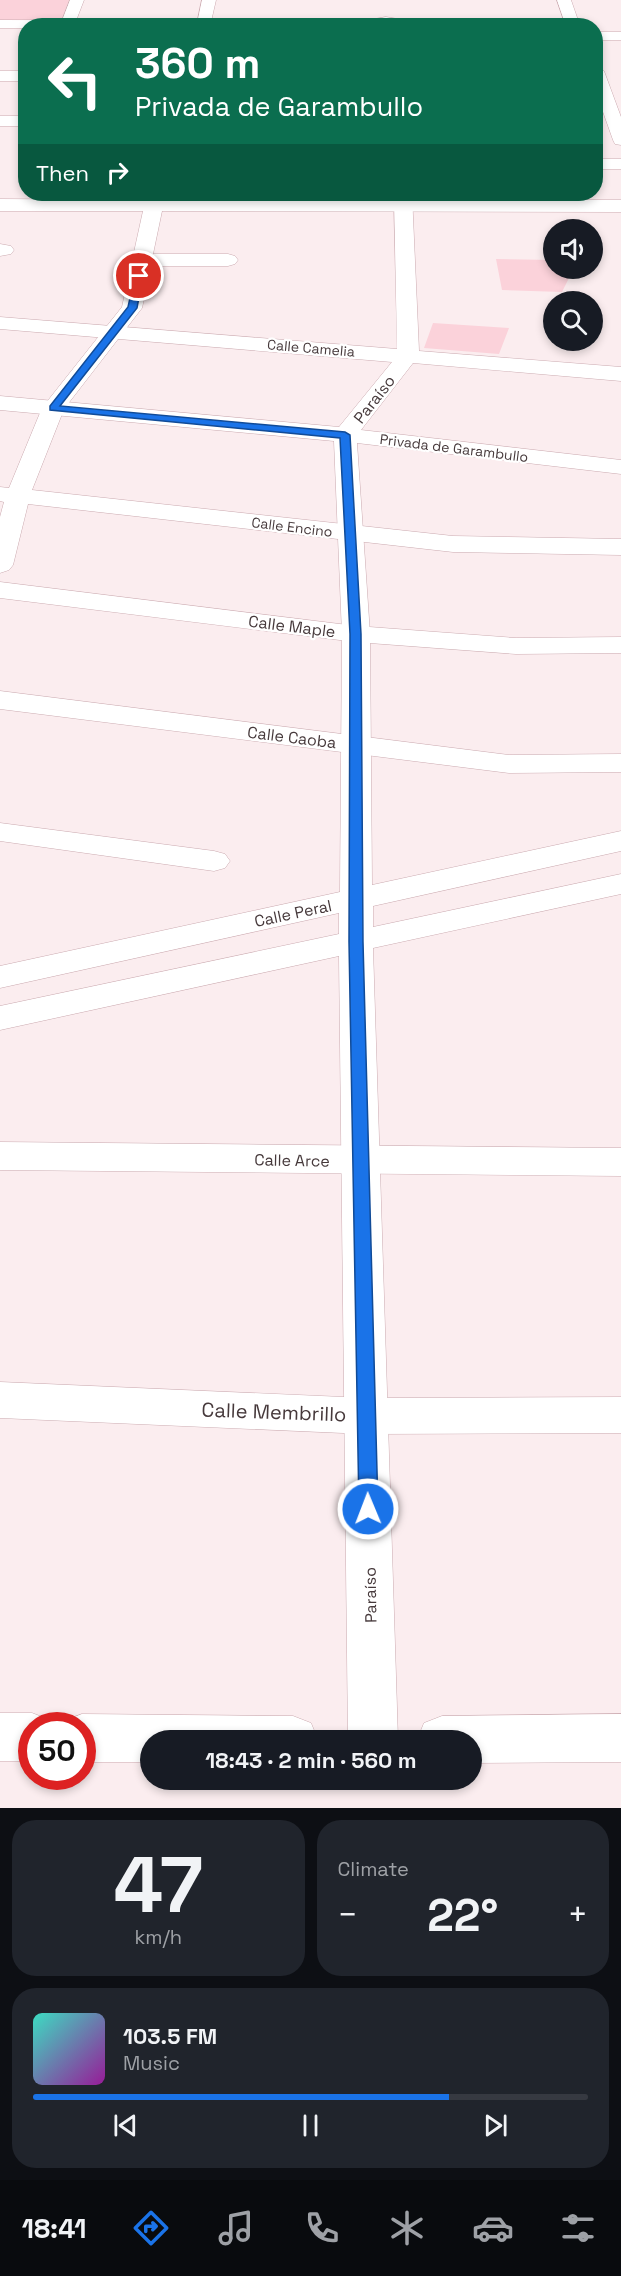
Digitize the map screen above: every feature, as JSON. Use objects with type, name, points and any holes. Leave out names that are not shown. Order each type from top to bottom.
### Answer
[{"type":"street","points":[[70,18],[77,0]]},
{"type":"street","points":[[205,18],[209,0]]},
{"type":"street","points":[[564,0],[570,18]]},
{"type":"street","points":[[0,24],[18,24]]},
{"type":"street","points":[[603,26],[621,26]]},
{"type":"street","points":[[0,35],[18,35]]},
{"type":"street","points":[[603,36],[621,36]]},
{"type":"street","points":[[0,76],[18,76]]},
{"type":"street","points":[[603,90],[618,123],[621,140]]},
{"type":"street","points":[[0,121],[18,121]]},
{"type":"street","points":[[603,164],[621,164]]},
{"type":"street","points":[[0,205],[103,201]]},
{"type":"street","points":[[0,565],[9,495],[53,408],[132,308],[155,201]]},
{"type":"street","points":[[404,201],[408,356]]},
{"type":"street","points":[[440,201],[621,206]]},
{"type":"street","points":[[142,260],[228,260]]},
{"type":"street","name":"Calle Camelia","points":[[0,323],[621,374]]},
{"type":"street","name":"Paraíso","points":[[373,1730],[356,942],[356,634],[345,435],[408,356]]},
{"type":"street","name":"Privada de Garambullo","points":[[0,403],[345,435],[621,467]]},
{"type":"street","name":"Calle Encino","points":[[9,495],[453,544],[621,547]]},
{"type":"street","name":"Calle Maple","points":[[0,590],[356,634],[516,646],[621,645]]},
{"type":"street","name":"Calle Caoba","points":[[0,700],[509,764],[621,763]]},
{"type":"street","points":[[0,831],[214,861]]},
{"type":"street","name":"Calle Peral","points":[[0,977],[621,841]]},
{"type":"street","points":[[0,1018],[621,884]]},
{"type":"street","name":"Calle Arce","points":[[0,1156],[621,1162]]},
{"type":"street","name":"Calle Membrillo","points":[[0,1400],[366,1416],[621,1415]]},
{"type":"street","points":[[0,1737],[18,1737]]},
{"type":"street","points":[[96,1738],[140,1739]]},
{"type":"street","points":[[482,1740],[621,1738]]},
{"type":"shaded area","points":[[0,0],[69,0],[62,18],[18,18],[18,21],[0,21]]},
{"type":"shaded area","points":[[496,259],[543,260],[543,279],[568,279],[562,291],[502,290]]},
{"type":"shaded area","points":[[433,323],[509,328],[499,354],[424,348]]},
{"type":"route","points":[[139,276],[132,308],[53,408],[345,435],[356,634],[356,942],[368,1509]]}]
